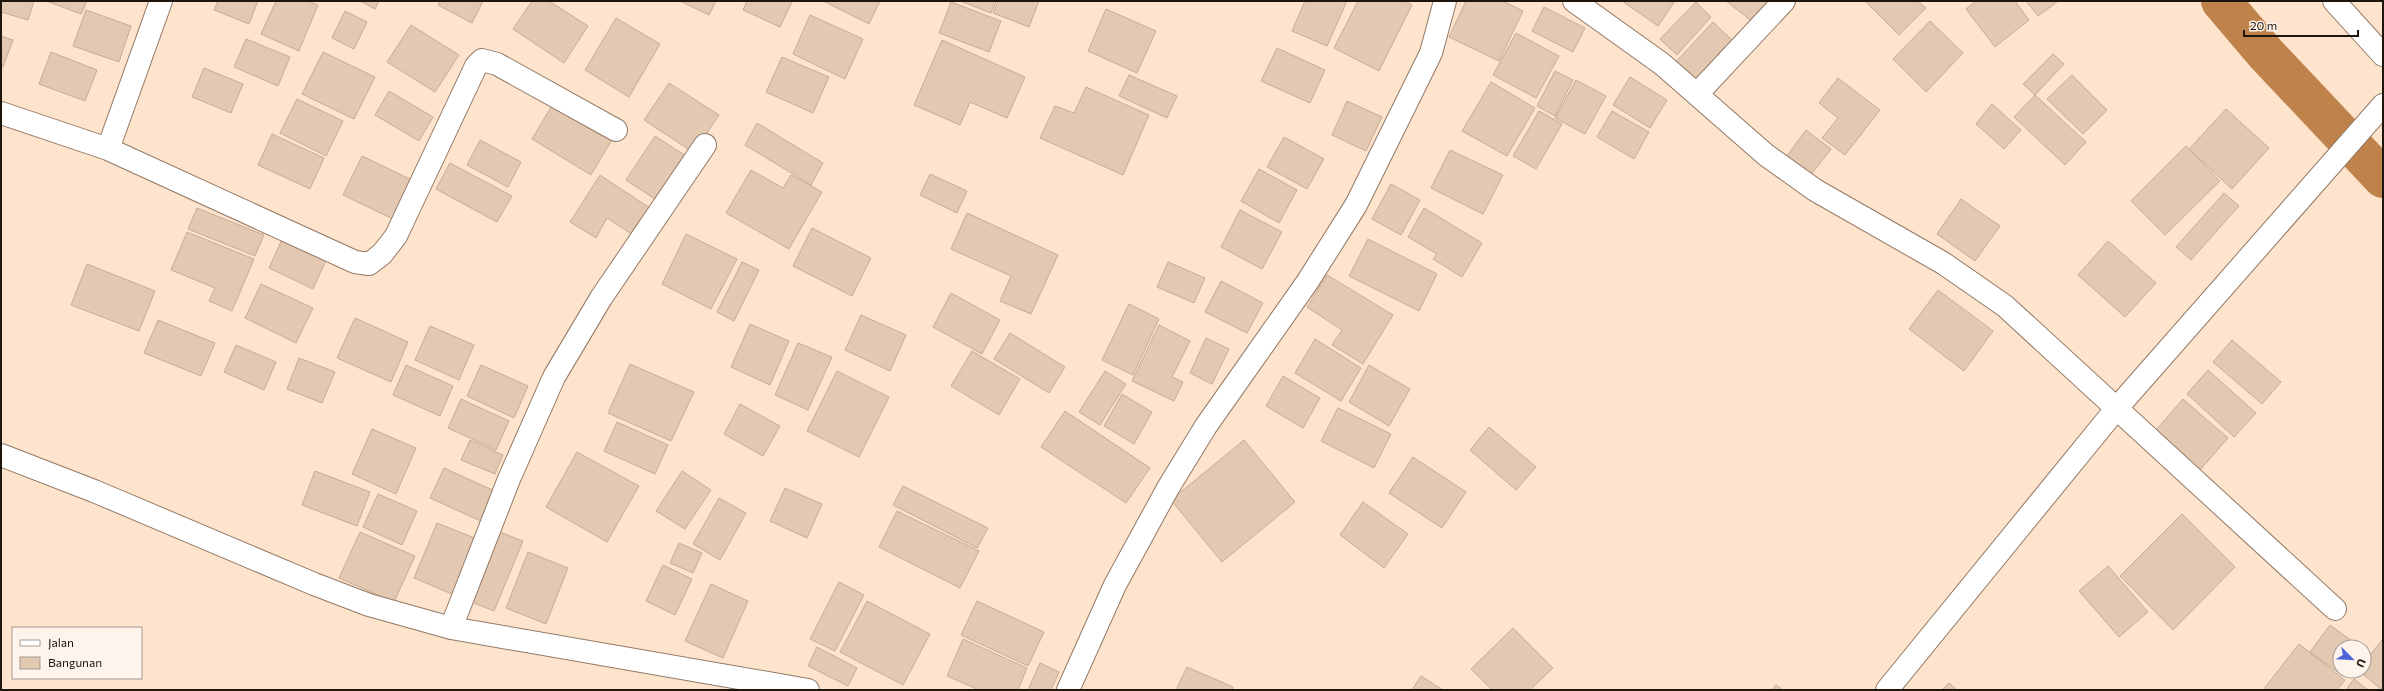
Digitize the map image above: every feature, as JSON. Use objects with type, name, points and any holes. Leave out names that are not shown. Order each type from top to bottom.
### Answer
[{"type":"street","points":[[108,149],[161,1]]},
{"type":"street","points":[[1068,690],[1115,585],[1168,488],[1206,426],[1308,281],[1356,205],[1431,53],[1445,1]]},
{"type":"street","points":[[1574,1],[1632,42],[1696,94],[1766,155],[1815,190],[1943,263],[2005,306],[2335,609]]},
{"type":"street","points":[[1696,94],[1784,1]]},
{"type":"street","points":[[2334,1],[2383,55]]},
{"type":"street","points":[[1,113],[108,149],[354,262],[369,264],[382,254],[396,236],[476,66],[482,60],[497,64],[616,130]]},
{"type":"street","points":[[1886,690],[2116,409],[2383,105]]},
{"type":"street","points":[[451,628],[508,479],[554,378],[601,298],[705,145]]},
{"type":"street","points":[[1,455],[94,491],[348,598],[413,619],[451,628],[808,690]]},
{"type":"building","points":[[1,1],[34,1],[28,20],[1,12]]},
{"type":"building","points":[[46,1],[87,1],[81,14]]},
{"type":"building","points":[[218,1],[258,1],[249,24],[214,10]]},
{"type":"building","points":[[276,1],[308,1],[318,5],[299,51],[261,34]]},
{"type":"building","points":[[360,1],[379,1],[375,9]]},
{"type":"building","points":[[440,1],[483,1],[472,23],[438,5]]},
{"type":"building","points":[[532,1],[549,1],[588,26],[564,63],[513,29]]},
{"type":"building","points":[[680,1],[716,1],[709,15]]},
{"type":"building","points":[[747,1],[792,2],[780,27],[743,10]]},
{"type":"building","points":[[823,1],[880,1],[869,24]]},
{"type":"building","points":[[960,1],[996,1],[991,13]]},
{"type":"building","points":[[998,1],[1039,1],[1029,27],[993,13]]},
{"type":"building","points":[[1305,1],[1347,1],[1327,46],[1292,31]]},
{"type":"building","points":[[1358,1],[1405,1],[1412,5],[1379,71],[1334,48]]},
{"type":"building","points":[[1466,1],[1503,1],[1523,11],[1499,61],[1449,37]]},
{"type":"building","points":[[1622,1],[1675,1],[1658,26]]},
{"type":"building","points":[[1726,1],[1776,1],[1757,25]]},
{"type":"building","points":[[1865,1],[1918,1],[1926,8],[1899,35]]},
{"type":"building","points":[[1976,1],[2015,1],[2029,20],[1995,47],[1966,9]]},
{"type":"building","points":[[2026,1],[2057,1],[2057,2],[2038,16]]},
{"type":"building","points":[[951,2],[1001,21],[989,52],[939,33]]},
{"type":"building","points":[[1696,2],[1711,17],[1677,55],[1660,39]]},
{"type":"building","points":[[1544,7],[1585,28],[1573,52],[1532,31]]},
{"type":"building","points":[[1106,9],[1156,31],[1137,73],[1088,51]]},
{"type":"building","points":[[86,10],[131,26],[119,62],[73,46]]},
{"type":"building","points":[[345,11],[367,22],[354,49],[332,38]]},
{"type":"building","points":[[810,15],[863,39],[845,79],[793,54]]},
{"type":"building","points":[[616,18],[660,44],[629,97],[585,70]]},
{"type":"building","points":[[1930,21],[1963,53],[1926,92],[1893,59]]},
{"type":"building","points":[[1713,22],[1733,41],[1691,86],[1671,67]]},
{"type":"building","points":[[411,25],[459,55],[435,92],[387,62]]},
{"type":"building","points":[[1516,33],[1559,56],[1536,98],[1493,75]]},
{"type":"building","points":[[1,36],[13,40],[3,67],[1,66]]},
{"type":"building","points":[[246,39],[290,57],[278,86],[234,67]]},
{"type":"building","points":[[942,40],[1025,77],[1007,118],[970,102],[960,125],[914,105]]},
{"type":"building","points":[[1277,48],[1325,70],[1310,103],[1261,81]]},
{"type":"building","points":[[51,52],[97,70],[85,101],[39,84]]},
{"type":"building","points":[[323,52],[375,77],[354,119],[302,94]]},
{"type":"building","points":[[2053,54],[2064,64],[2035,95],[2023,84]]},
{"type":"building","points":[[782,57],[829,77],[813,113],[766,92]]},
{"type":"building","points":[[204,68],[243,84],[231,113],[192,97]]},
{"type":"building","points":[[1555,71],[1573,80],[1555,116],[1537,106]]},
{"type":"building","points":[[1129,75],[1177,96],[1167,118],[1119,96]]},
{"type":"building","points":[[2072,75],[2107,110],[2083,134],[2047,99]]},
{"type":"building","points":[[1630,77],[1667,100],[1650,128],[1613,105]]},
{"type":"building","points":[[1838,78],[1880,110],[1845,155],[1822,138],[1838,118],[1819,103]]},
{"type":"building","points":[[1576,80],[1606,96],[1585,134],[1555,118]]},
{"type":"building","points":[[1491,82],[1535,108],[1507,156],[1462,131]]},
{"type":"building","points":[[669,83],[719,115],[694,153],[644,120]]},
{"type":"building","points":[[1086,87],[1149,115],[1123,175],[1040,138],[1055,106],[1074,113]]},
{"type":"building","points":[[389,91],[433,117],[419,141],[375,115]]},
{"type":"building","points":[[2035,95],[2086,142],[2065,165],[2014,117]]},
{"type":"building","points":[[297,99],[343,121],[326,156],[280,133]]},
{"type":"building","points":[[1347,101],[1382,117],[1366,151],[1332,135]]},
{"type":"building","points":[[554,102],[613,138],[591,175],[532,139]]},
{"type":"building","points":[[1992,104],[2021,130],[2004,149],[1976,124]]},
{"type":"building","points":[[2226,109],[2269,148],[2232,189],[2189,149]]},
{"type":"building","points":[[1539,111],[1562,124],[1536,169],[1513,156]]},
{"type":"building","points":[[1612,111],[1649,132],[1634,159],[1597,137]]},
{"type":"building","points":[[757,123],[823,163],[811,185],[745,145]]},
{"type":"building","points":[[1806,130],[1831,149],[1810,176],[1786,157]]},
{"type":"building","points":[[272,134],[324,158],[310,189],[258,165]]},
{"type":"building","points":[[655,136],[689,158],[661,203],[626,180]]},
{"type":"building","points":[[1284,137],[1324,159],[1307,189],[1267,167]]},
{"type":"building","points":[[480,140],[521,162],[508,187],[467,165]]},
{"type":"building","points":[[2186,146],[2220,181],[2165,235],[2131,201]]},
{"type":"building","points":[[1450,150],[1503,175],[1483,214],[1431,188]]},
{"type":"building","points":[[362,156],[412,180],[393,219],[343,195]]},
{"type":"building","points":[[450,163],[512,196],[497,222],[436,189]]},
{"type":"building","points":[[1259,169],[1297,190],[1279,223],[1241,201]]},
{"type":"building","points":[[751,170],[783,188],[791,175],[822,192],[789,249],[726,213]]},
{"type":"building","points":[[930,174],[967,191],[957,213],[920,195]]},
{"type":"building","points":[[600,175],[650,208],[633,235],[607,218],[596,238],[570,222]]},
{"type":"building","points":[[1391,184],[1420,200],[1401,235],[1372,219]]},
{"type":"building","points":[[2224,193],[2239,206],[2191,260],[2176,247]]},
{"type":"building","points":[[1961,199],[2000,226],[1975,261],[1937,234]]},
{"type":"building","points":[[197,208],[264,235],[255,256],[188,229]]},
{"type":"building","points":[[1424,208],[1482,243],[1462,277],[1433,259],[1437,254],[1408,237]]},
{"type":"building","points":[[1240,210],[1282,232],[1262,269],[1221,247]]},
{"type":"building","points":[[967,213],[1058,255],[1031,314],[1000,301],[1011,276],[951,249]]},
{"type":"building","points":[[812,228],[871,258],[852,296],[793,266]]},
{"type":"building","points":[[187,232],[254,259],[232,311],[209,301],[215,288],[171,270]]},
{"type":"building","points":[[686,234],[737,259],[711,309],[662,284]]},
{"type":"building","points":[[283,237],[327,258],[313,289],[269,268]]},
{"type":"building","points":[[1368,239],[1437,274],[1419,311],[1349,276]]},
{"type":"building","points":[[2108,241],[2156,283],[2125,317],[2078,275]]},
{"type":"building","points":[[742,262],[759,270],[734,321],[717,312]]},
{"type":"building","points":[[1168,262],[1205,278],[1194,303],[1157,287]]},
{"type":"building","points":[[87,264],[155,291],[139,331],[71,305]]},
{"type":"building","points":[[1327,275],[1393,315],[1363,364],[1332,345],[1342,330],[1307,307]]},
{"type":"building","points":[[1221,281],[1263,303],[1247,333],[1205,312]]},
{"type":"building","points":[[261,284],[313,308],[296,343],[245,318]]},
{"type":"building","points":[[1938,290],[1993,331],[1964,371],[1909,329]]},
{"type":"building","points":[[951,293],[1000,320],[982,354],[933,327]]},
{"type":"building","points":[[1129,304],[1159,319],[1133,375],[1102,360]]},
{"type":"building","points":[[861,315],[906,335],[890,371],[845,350]]},
{"type":"building","points":[[355,318],[408,342],[391,382],[337,358]]},
{"type":"building","points":[[158,320],[215,343],[201,376],[144,353]]},
{"type":"building","points":[[750,324],[789,341],[770,385],[731,367]]},
{"type":"building","points":[[1159,325],[1190,341],[1172,377],[1183,382],[1174,401],[1132,381]]},
{"type":"building","points":[[430,326],[474,345],[459,380],[415,360]]},
{"type":"building","points":[[1010,333],[1065,367],[1049,393],[994,359]]},
{"type":"building","points":[[1206,338],[1229,349],[1212,384],[1190,373]]},
{"type":"building","points":[[1315,339],[1361,368],[1341,401],[1295,373]]},
{"type":"building","points":[[2232,340],[2281,382],[2262,404],[2213,362]]},
{"type":"building","points":[[798,343],[832,357],[808,410],[775,395]]},
{"type":"building","points":[[236,345],[276,362],[264,390],[224,372]]},
{"type":"building","points":[[972,351],[1020,379],[999,415],[951,386]]},
{"type":"building","points":[[299,358],[335,372],[322,403],[287,389]]},
{"type":"building","points":[[630,364],[694,392],[671,441],[608,413]]},
{"type":"building","points":[[406,365],[453,386],[440,416],[393,395]]},
{"type":"building","points":[[481,365],[528,386],[514,418],[467,396]]},
{"type":"building","points":[[1369,365],[1410,389],[1389,426],[1349,402]]},
{"type":"building","points":[[2208,370],[2256,413],[2234,437],[2187,394]]},
{"type":"building","points":[[837,371],[889,397],[859,457],[807,431]]},
{"type":"building","points":[[1105,371],[1126,384],[1100,425],[1079,412]]},
{"type":"building","points":[[1283,376],[1320,398],[1303,428],[1266,406]]},
{"type":"building","points":[[1122,394],[1152,412],[1134,444],[1104,426]]},
{"type":"building","points":[[461,399],[509,421],[496,450],[448,428]]},
{"type":"building","points":[[2183,399],[2228,438],[2194,477],[2150,437]]},
{"type":"building","points":[[740,404],[780,426],[763,456],[724,434]]},
{"type":"building","points":[[1338,408],[1391,434],[1374,468],[1321,441]]},
{"type":"building","points":[[1065,411],[1150,468],[1126,503],[1041,447]]},
{"type":"building","points":[[617,422],[668,445],[655,474],[604,451]]},
{"type":"building","points":[[1489,427],[1536,467],[1516,490],[1470,450]]},
{"type":"building","points":[[372,429],[416,448],[396,494],[352,474]]},
{"type":"building","points":[[470,440],[503,455],[495,474],[461,460]]},
{"type":"building","points":[[1244,440],[1295,502],[1222,562],[1171,500]]},
{"type":"building","points":[[577,452],[639,486],[607,542],[546,507]]},
{"type":"building","points":[[1413,457],[1466,492],[1442,528],[1389,493]]},
{"type":"building","points":[[444,468],[499,493],[485,523],[430,498]]},
{"type":"building","points":[[315,471],[370,492],[357,526],[302,505]]},
{"type":"building","points":[[682,471],[711,490],[685,529],[656,511]]},
{"type":"building","points":[[903,486],[988,528],[977,548],[893,505]]},
{"type":"building","points":[[785,488],[822,504],[807,538],[770,521]]},
{"type":"building","points":[[378,494],[417,511],[402,545],[363,527]]},
{"type":"building","points":[[719,498],[746,513],[720,560],[693,544]]},
{"type":"building","points":[[1363,502],[1408,534],[1384,568],[1340,535]]},
{"type":"building","points":[[897,511],[979,551],[960,588],[879,547]]},
{"type":"building","points":[[2182,514],[2235,567],[2173,630],[2120,576]]},
{"type":"building","points":[[437,523],[482,541],[459,597],[414,578]]},
{"type":"building","points":[[497,531],[523,541],[494,611],[469,601]]},
{"type":"building","points":[[360,532],[415,556],[394,602],[339,578]]},
{"type":"building","points":[[679,543],[702,553],[693,573],[670,563]]},
{"type":"building","points":[[528,552],[568,568],[546,624],[506,608]]},
{"type":"building","points":[[663,565],[692,579],[675,615],[646,601]]},
{"type":"building","points":[[2108,566],[2148,612],[2119,637],[2079,591]]},
{"type":"building","points":[[839,582],[864,595],[835,651],[810,639]]},
{"type":"building","points":[[711,584],[748,601],[723,658],[685,641]]},
{"type":"building","points":[[867,601],[930,634],[903,685],[840,652]]},
{"type":"building","points":[[977,601],[1044,632],[1028,666],[961,635]]},
{"type":"building","points":[[2330,625],[2349,639],[2332,639],[2332,668],[2310,652]]},
{"type":"building","points":[[1513,628],[1553,668],[1530,690],[1492,690],[1471,669]]},
{"type":"building","points":[[963,639],[1027,668],[1018,690],[979,690],[947,676]]},
{"type":"building","points":[[2383,639],[2383,690],[2369,679],[2372,679],[2372,652]]},
{"type":"building","points":[[2299,644],[2332,670],[2332,679],[2345,680],[2337,690],[2263,690]]},
{"type":"building","points":[[817,647],[857,668],[848,686],[808,666]]},
{"type":"building","points":[[1040,663],[1059,672],[1051,690],[1028,690]]},
{"type":"building","points":[[1187,667],[1233,687],[1232,690],[1176,690]]},
{"type":"building","points":[[1421,676],[1443,690],[1412,690]]},
{"type":"building","points":[[2354,679],[2368,690],[2346,690]]},
{"type":"building","points":[[1949,683],[1957,690],[1942,690]]},
{"type":"building","points":[[1776,685],[1783,690],[1772,690]]},
{"type":"waterway","points":[[2221,1],[2266,54],[2383,178]]}]
